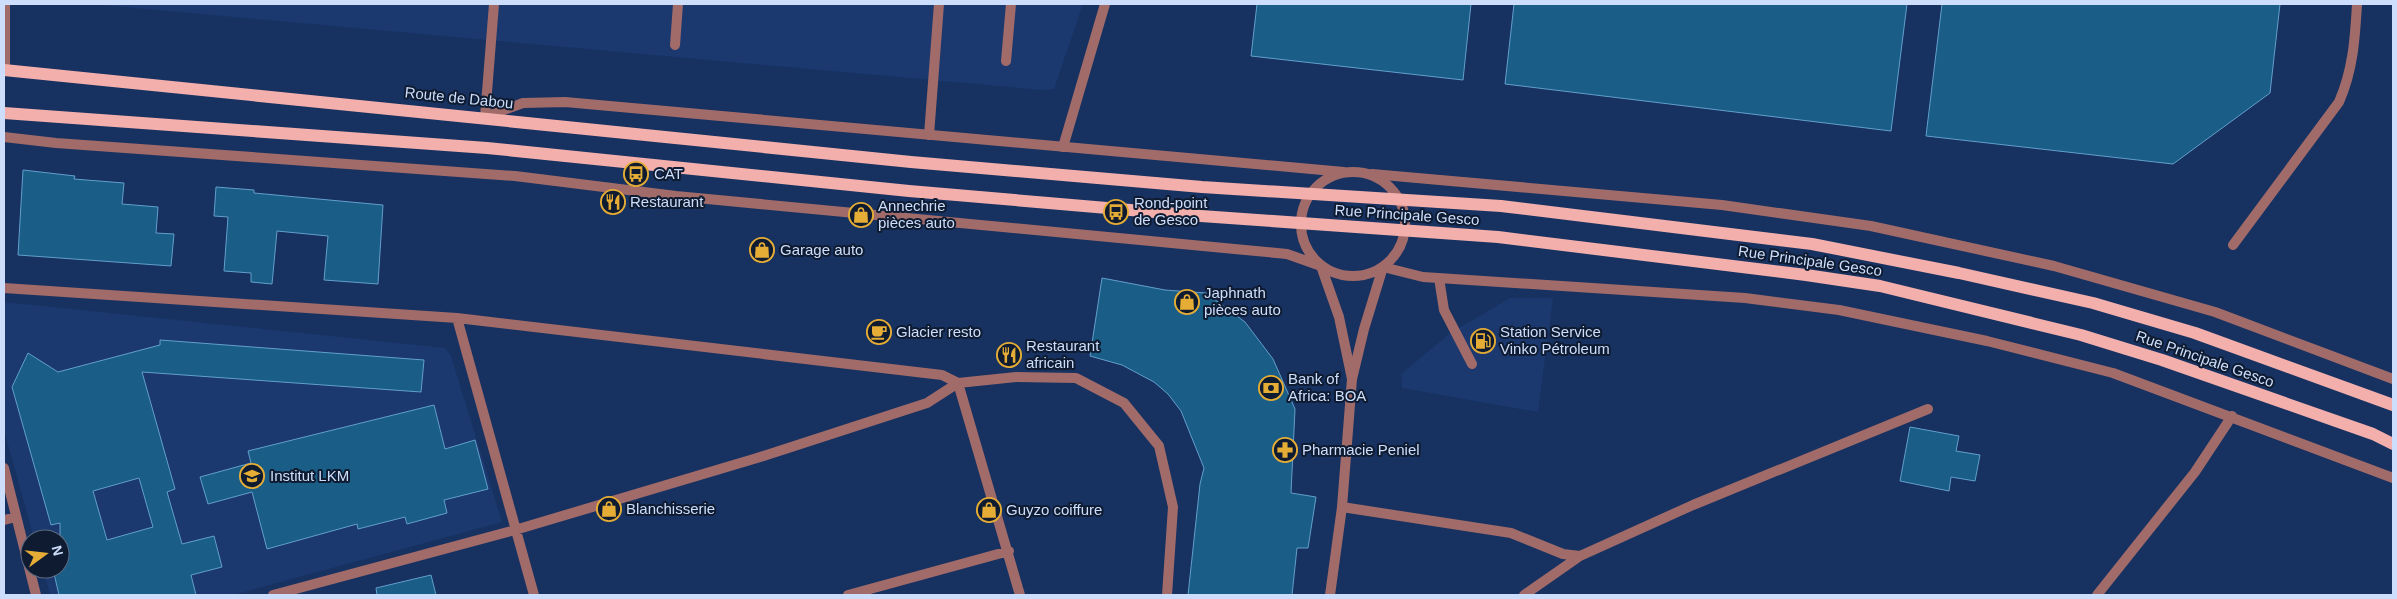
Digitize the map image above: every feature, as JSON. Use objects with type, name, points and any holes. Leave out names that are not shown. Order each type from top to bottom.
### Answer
[{"type":"main road","name":"Route de Dabou","points":[[4,70],[485,117],[911,162],[1202,187]]},
{"type":"main road","name":"Rue Principale Gesco","points":[[4,113],[488,148],[909,191],[1201,216],[1498,237],[1880,286],[2081,335],[2162,360],[2373,434],[2393,444]]},
{"type":"main road","name":"Rue Principale Gesco","points":[[1202,187],[1501,206],[1812,244],[1959,273],[2092,303],[2194,333],[2393,405]]},
{"type":"street","points":[[4,70],[5,4]]},
{"type":"street","points":[[494,4],[485,117],[523,103],[565,102],[1063,147],[1150,153],[1344,172],[1358,171],[1372,174],[1722,205],[1871,226],[2054,266],[2215,312],[2393,379]]},
{"type":"street","points":[[675,45],[678,4]]},
{"type":"street","points":[[930,135],[939,4]]},
{"type":"street","points":[[1006,61],[1011,4]]},
{"type":"street","points":[[1063,147],[1105,4]]},
{"type":"street","points":[[2233,245],[2339,102],[2349,78],[2355,48],[2357,4]]},
{"type":"street","points":[[4,137],[65,144],[515,176],[676,196],[1287,254],[1321,266],[1336,274],[1352,276],[1368,274],[1383,267],[1395,256],[1402,242],[1406,226],[1404,210],[1397,195],[1386,183],[1372,174]]},
{"type":"street","points":[[1344,172],[1328,177],[1314,188],[1305,203],[1301,220],[1302,237],[1310,253],[1321,266],[1339,317],[1352,379]]},
{"type":"street","points":[[1383,267],[1423,277],[1745,298],[1839,310],[1987,341],[2113,373],[2232,416],[2393,478]]},
{"type":"street","points":[[1330,595],[1342,507],[1352,379],[1364,329],[1383,267]]},
{"type":"street","points":[[1439,278],[1444,310],[1472,364]]},
{"type":"street","points":[[4,288],[457,318],[942,375],[958,383],[1009,551],[1020,595]]},
{"type":"street","points":[[457,318],[534,595]]},
{"type":"street","points":[[273,595],[516,530],[757,458],[927,403],[958,383],[1016,377],[1076,378],[1124,403],[1158,446],[1173,507],[1166,595]]},
{"type":"street","points":[[1524,595],[1580,556],[1693,505],[1928,409]]},
{"type":"street","points":[[2097,595],[2195,472],[2232,416]]},
{"type":"street","points":[[4,468],[36,595]]},
{"type":"street","points":[[1342,507],[1510,533],[1563,554],[1580,556]]},
{"type":"street","points":[[4,520],[16,517]]},
{"type":"street","points":[[848,595],[1009,551]]},
{"type":"shaded area","points":[[90,4],[1083,4],[1054,89],[1042,90]]},
{"type":"shaded area","points":[[1510,298],[1553,298],[1538,412],[1402,388],[1401,374],[1449,334]]},
{"type":"shaded area","name":"Institut LKM","points":[[4,302],[445,348],[451,356],[502,522],[233,595],[50,595],[46,579],[70,579],[70,529],[31,529],[4,430]]},
{"type":"building","points":[[1257,4],[1471,4],[1463,80],[1251,56]]},
{"type":"building","points":[[1514,4],[1907,4],[1891,131],[1505,84]]},
{"type":"building","points":[[1942,4],[2280,4],[2270,93],[2173,164],[1926,136]]},
{"type":"building","points":[[23,170],[75,176],[74,179],[124,183],[122,204],[158,207],[156,233],[174,234],[171,266],[18,255]]},
{"type":"building","points":[[216,187],[254,190],[254,193],[383,205],[378,284],[324,280],[328,236],[277,231],[272,284],[251,282],[251,273],[224,271],[228,217],[214,216]]},
{"type":"building","points":[[1102,278],[1165,290],[1206,293],[1245,322],[1273,359],[1295,409],[1291,493],[1316,497],[1308,548],[1297,548],[1292,595],[1188,595],[1200,484],[1204,468],[1181,411],[1168,394],[1154,382],[1122,365],[1090,356]]},
{"type":"building","points":[[160,340],[424,360],[421,392],[142,372],[175,489],[167,492],[182,544],[214,536],[222,567],[191,575],[196,595],[59,595],[55,579],[70,579],[70,529],[60,529],[60,523],[51,525],[12,387],[28,353],[58,372],[160,345]],"holes":[[[139,478],[153,527],[107,540],[93,491]]]},
{"type":"building","points":[[434,405],[445,449],[475,440],[488,489],[444,500],[447,513],[407,524],[405,517],[358,529],[357,524],[267,549],[252,492],[208,504],[200,477],[251,463],[248,451]]},
{"type":"building","points":[[1910,427],[1959,436],[1956,451],[1980,455],[1975,481],[1951,477],[1949,491],[1900,481]]},
{"type":"building","points":[[431,575],[436,595],[377,595],[376,588]]},
{"type":"place","name":"CAT","points":[[636,174]]},
{"type":"place","name":"Restaurant","points":[[613,202]]},
{"type":"place","name":"Rond-point de Gesco","points":[[1116,212]]},
{"type":"place","name":"Annechrie pièces auto","points":[[861,215]]},
{"type":"place","name":"Garage auto","points":[[762,250]]},
{"type":"place","name":"Japhnath pièces auto","points":[[1187,302]]},
{"type":"place","name":"Glacier resto","points":[[879,332]]},
{"type":"place","name":"Station Service Vinko Pétroleum","points":[[1483,341]]},
{"type":"place","name":"Restaurant africain","points":[[1009,355]]},
{"type":"place","name":"Bank of Africa: BOA","points":[[1271,388]]},
{"type":"place","name":"Pharmacie Peniel","points":[[1285,450]]},
{"type":"place","name":"Institut LKM","points":[[252,476]]},
{"type":"place","name":"Blanchisserie","points":[[609,509]]},
{"type":"place","name":"Guyzo coiffure","points":[[989,510]]}]
